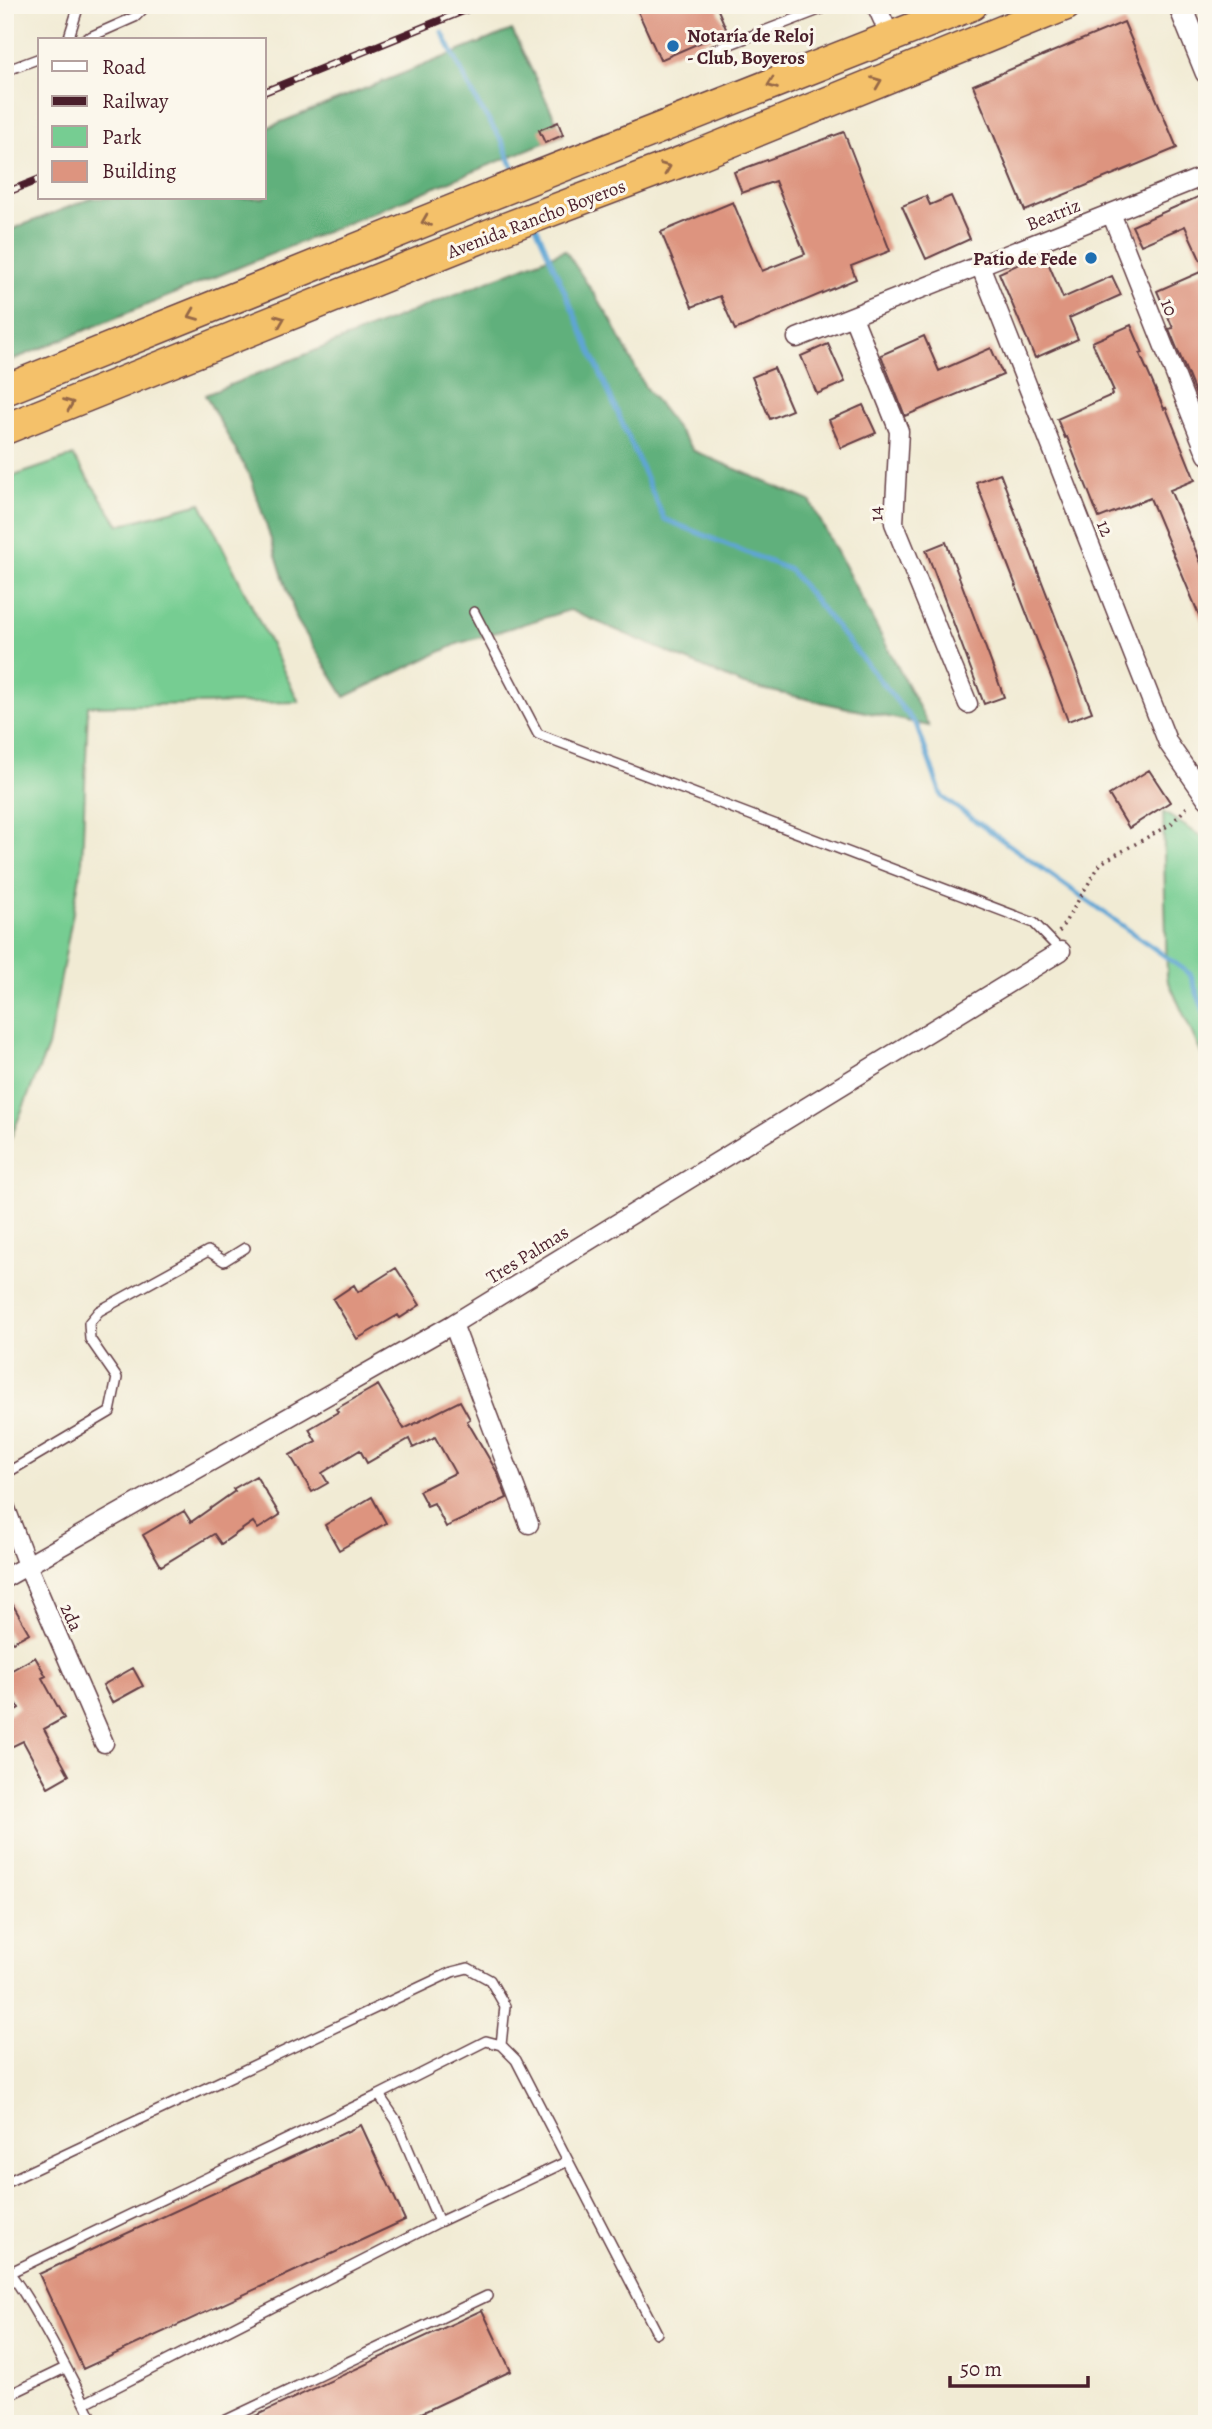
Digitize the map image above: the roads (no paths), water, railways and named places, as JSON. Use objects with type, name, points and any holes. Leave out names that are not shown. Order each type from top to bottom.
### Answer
[{"type":"highway","name":"Avenida Rancho Boyeros","points":[[5,390],[972,5]]},
{"type":"highway","name":"Avenida Rancho Boyeros","points":[[5,429],[503,229],[691,158],[1066,5]]},
{"type":"street","points":[[876,5],[891,38]]},
{"type":"street","points":[[1180,5],[1207,72]]},
{"type":"street","name":"Beatriz","points":[[797,338],[1207,175]]},
{"type":"street","name":"10","points":[[1111,214],[1207,454]]},
{"type":"street","name":"12","points":[[980,265],[1168,743],[1204,795]]},
{"type":"street","name":"14","points":[[853,317],[899,431],[894,523],[968,704]]},
{"type":"street","name":"Tres Palmas","points":[[5,1577],[453,1324],[1057,947]]},
{"type":"street","points":[[453,1324],[529,1524]]},
{"type":"street","name":"2da","points":[[5,1506],[27,1565],[104,1743]]},
{"type":"lane","points":[[69,38],[79,5]]},
{"type":"lane","points":[[88,38],[135,17],[147,5]]},
{"type":"lane","points":[[712,51],[832,5]]},
{"type":"lane","points":[[5,71],[38,59]]},
{"type":"lane","points":[[474,612],[538,734],[1034,923],[1057,947]]},
{"type":"lane","points":[[5,1474],[110,1412],[117,1378],[90,1339],[89,1331],[89,1323],[99,1311],[208,1251],[224,1261],[245,1248]]},
{"type":"lane","points":[[5,2183],[452,1972],[468,1968],[490,1980],[505,2006],[501,2045]]},
{"type":"lane","points":[[95,2424],[8,2271],[379,2095],[486,2041],[501,2045],[516,2060],[657,2333]]},
{"type":"lane","points":[[379,2095],[396,2120],[439,2222]]},
{"type":"lane","points":[[85,2403],[439,2222],[568,2161]]},
{"type":"lane","points":[[218,2424],[487,2296]]},
{"type":"lane","points":[[5,2397],[65,2368]]},
{"type":"waterway","points":[[442,32],[478,104],[502,141],[516,175]]},
{"type":"waterway","points":[[536,226],[664,519],[790,570],[917,726],[942,797],[1190,974],[1207,1019]]},
{"type":"railway","points":[[266,91],[478,5]]},
{"type":"railway","points":[[5,193],[38,180]]},
{"type":"place","name":"Notaría de Reloj - Club, Boyeros","points":[[673,46]]},
{"type":"place","name":"Patio de Fede","points":[[1091,258]]}]
